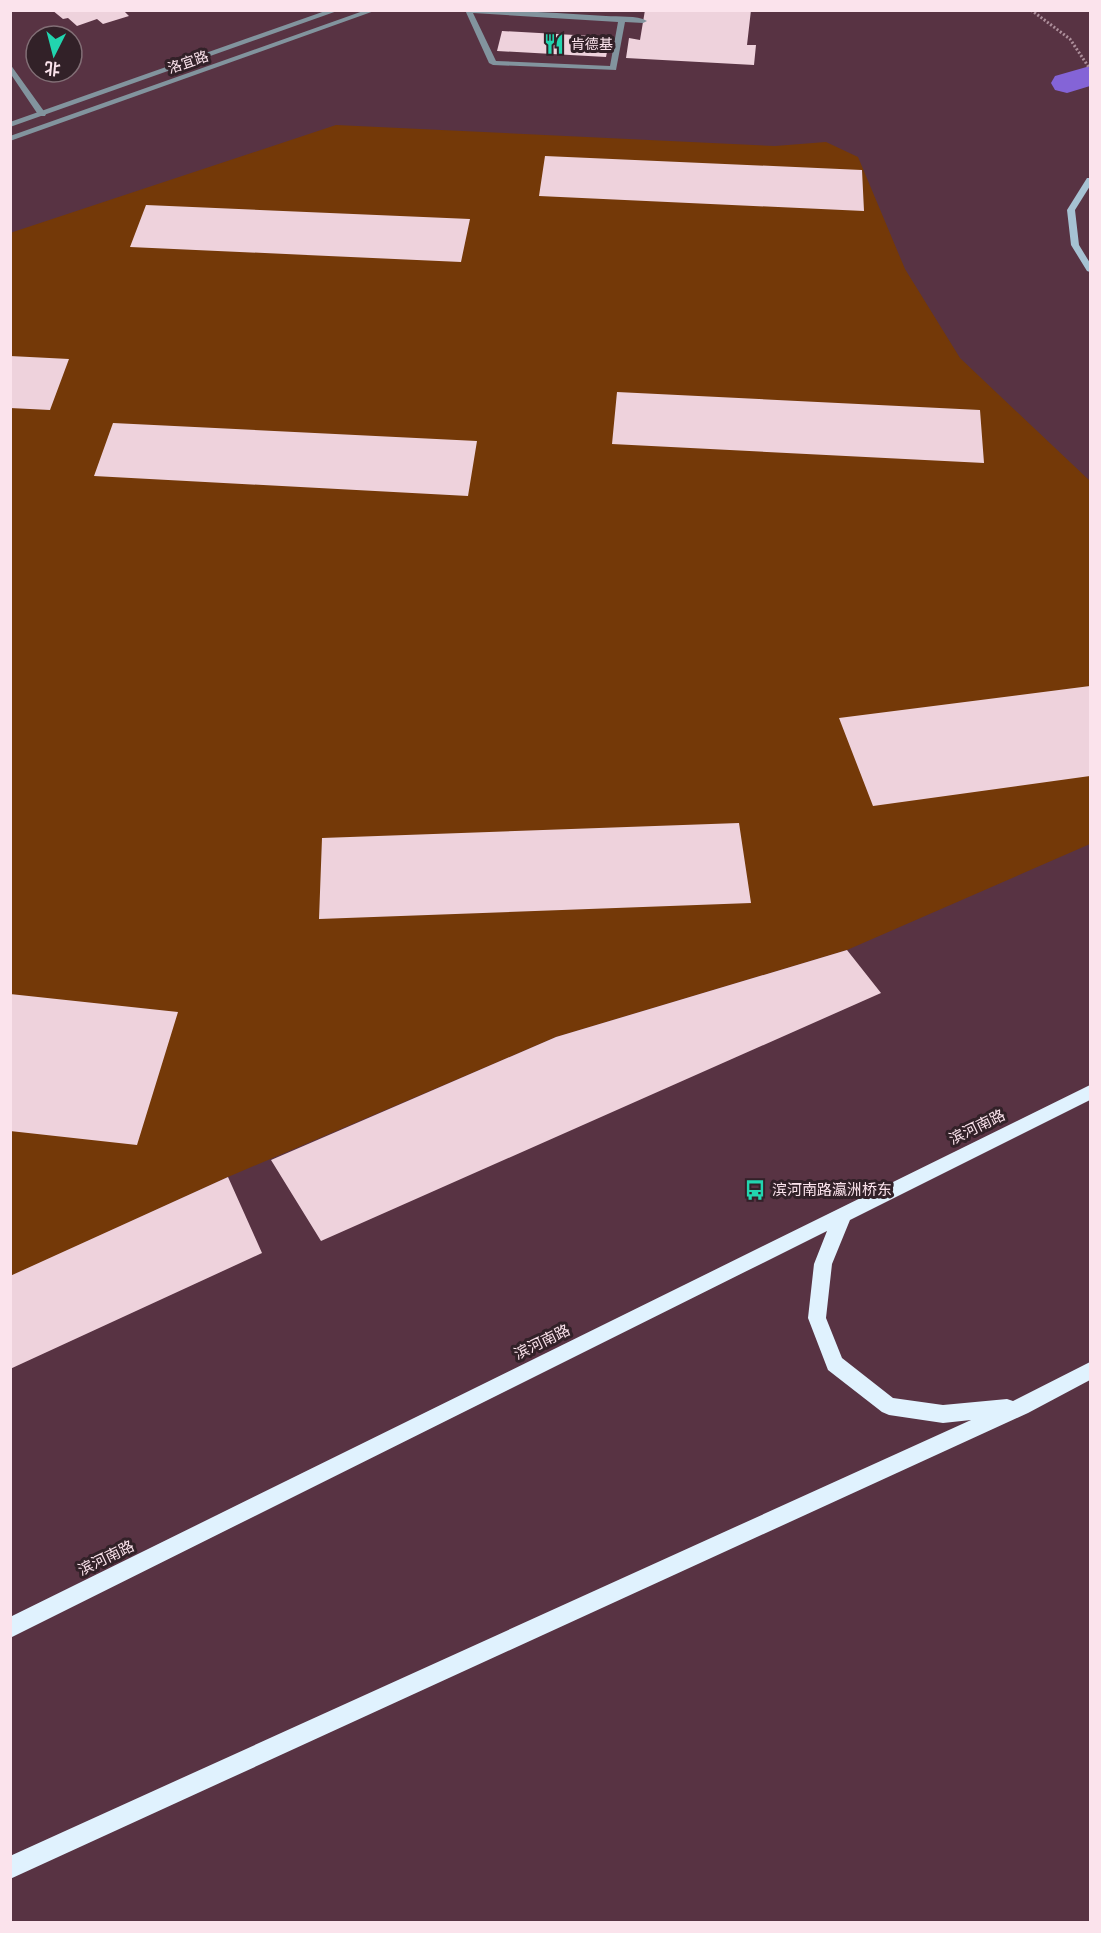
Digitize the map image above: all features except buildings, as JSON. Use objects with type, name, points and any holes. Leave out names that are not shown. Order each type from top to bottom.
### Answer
[{"type":"highway","name":"滨河南路","points":[[10,1628],[1090,1092]]},
{"type":"highway","points":[[843,1215],[823,1264],[818,1318],[834,1364],[889,1406],[943,1414],[1021,1407]]},
{"type":"highway","points":[[10,1868],[1021,1407],[1090,1371]]},
{"type":"main road","points":[[1090,180],[1071,210],[1075,245],[1090,269]]},
{"type":"street","name":"洛宜路","points":[[10,125],[337,10]]},
{"type":"street","name":"洛宜路","points":[[10,139],[374,10]]},
{"type":"street","points":[[622,20],[613,68],[493,63],[468,11],[643,21]]},
{"type":"street","points":[[10,66],[42,114]]},
{"type":"path","points":[[1031,10],[1070,39],[1090,69]]},
{"type":"shaded area","points":[[336,125],[775,146],[826,142],[858,157],[905,269],[960,358],[1090,481],[1090,844],[847,950],[556,1037],[228,1177],[11,1276],[10,233]]},
{"type":"waterway","points":[[1067,83],[1090,76]]},
{"type":"place","name":"肯德基","points":[[554,44]]},
{"type":"place","name":"滨河南路瀛洲桥东","points":[[755,1190]]}]
